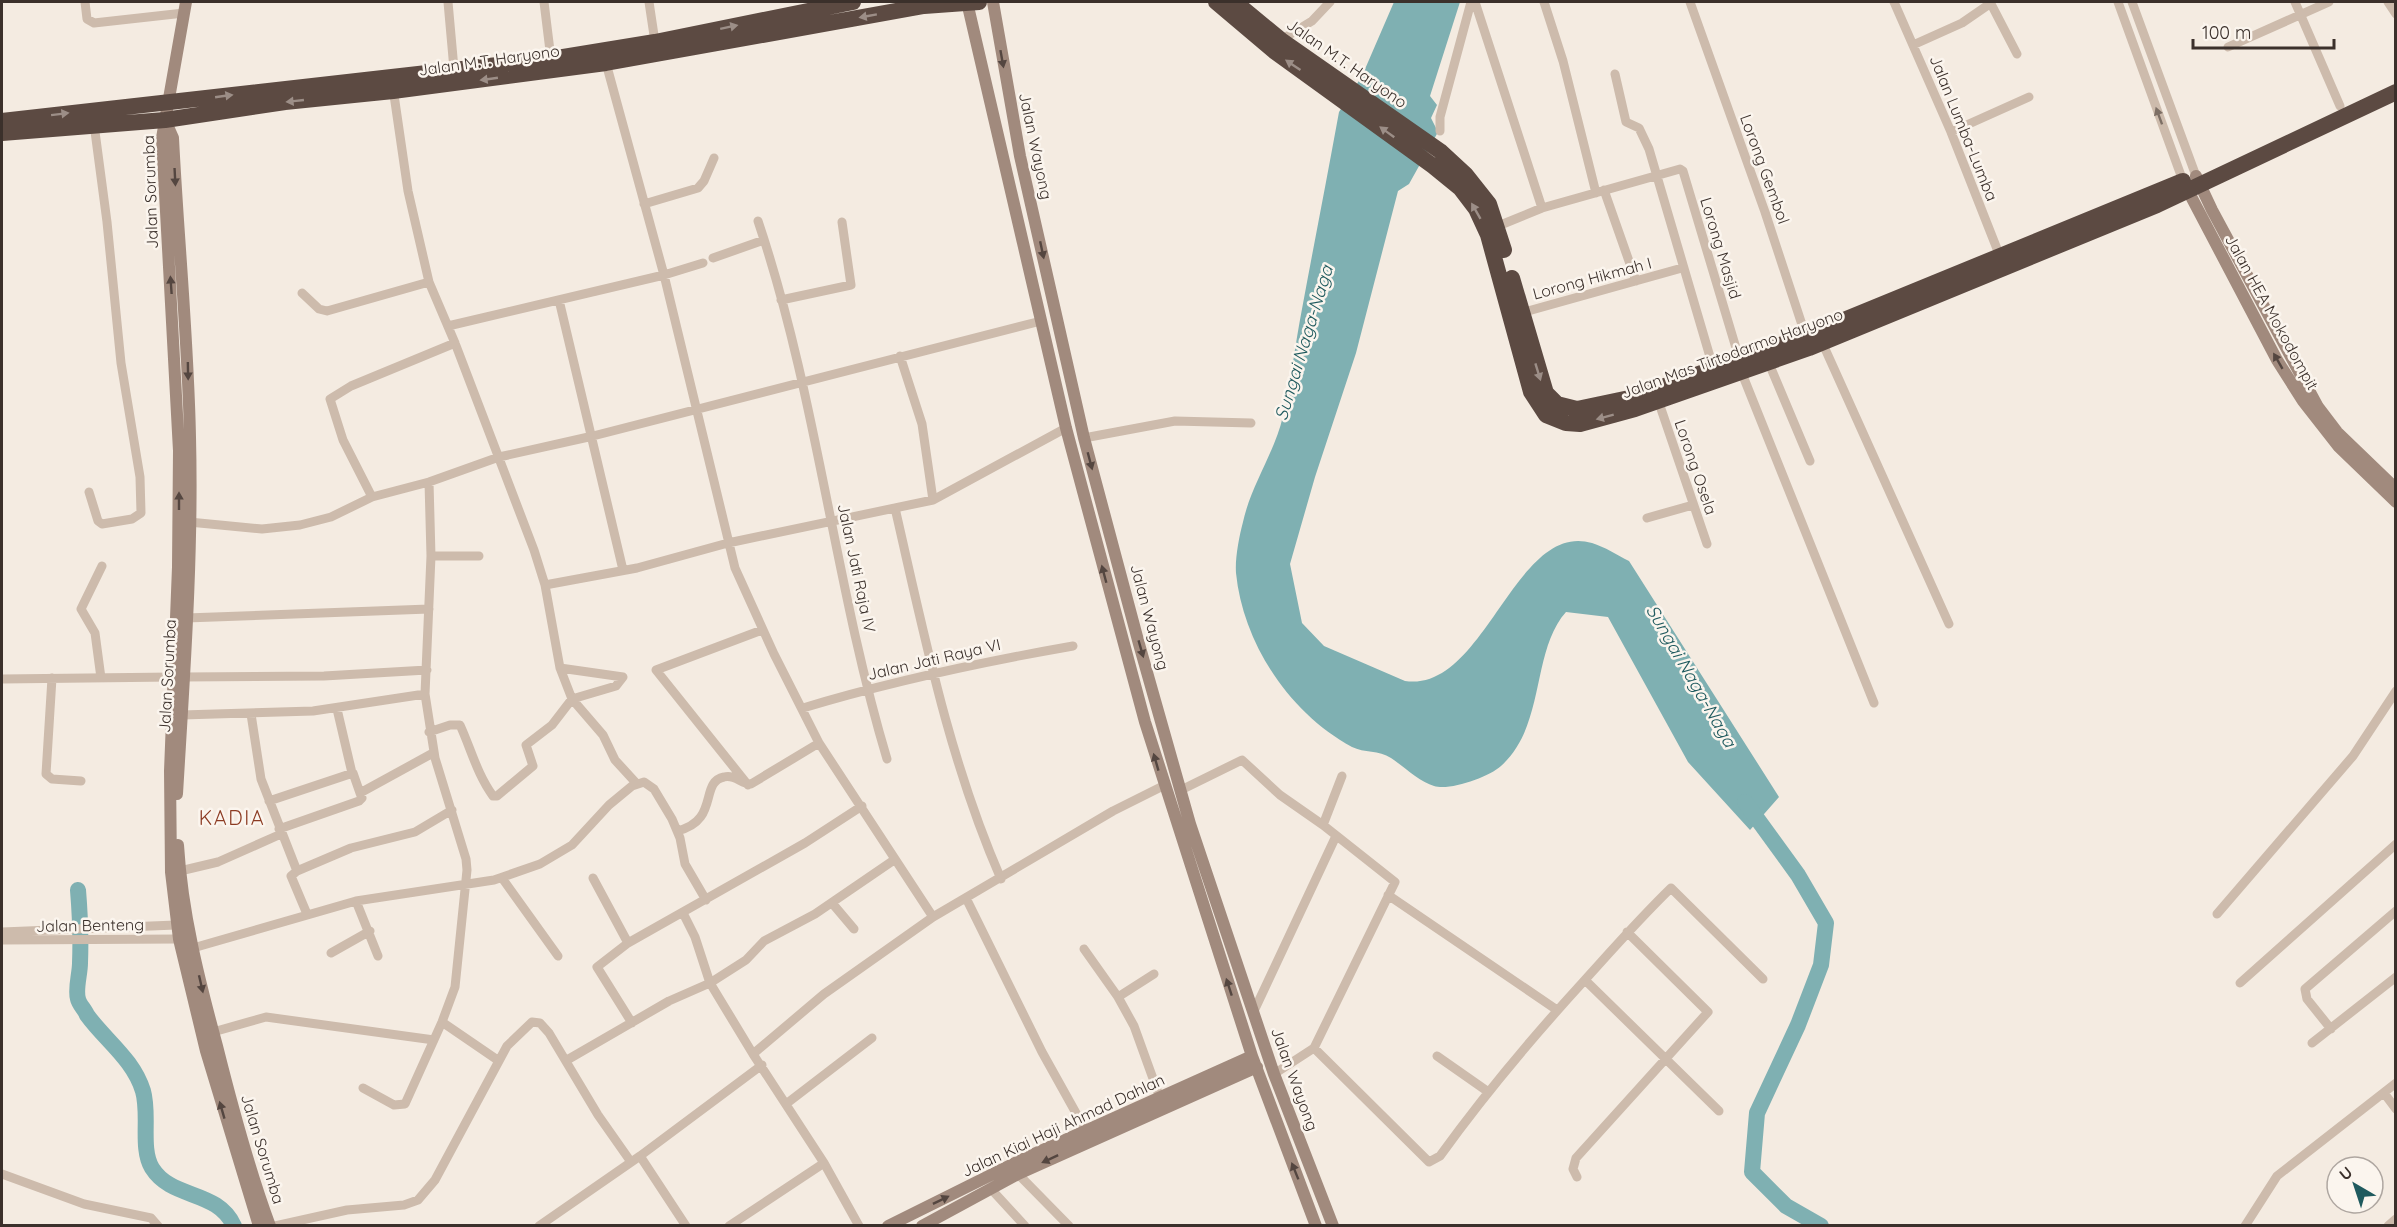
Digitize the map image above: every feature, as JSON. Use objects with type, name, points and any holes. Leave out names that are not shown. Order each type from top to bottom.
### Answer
[{"type":"highway","name":"Jalan M.T. Haryono","points":[[392,84],[454,69],[551,59],[655,42],[853,2]]},
{"type":"highway","name":"Jalan M.T. Haryono","points":[[2,133],[94,124],[165,112],[392,84],[606,63],[924,6],[971,2]]},
{"type":"highway","name":"Jalan M.T. Haryono","points":[[1216,2],[1274,51],[1344,92]]},
{"type":"highway","name":"Jalan M.T. Haryono","points":[[1234,2],[1344,92],[1437,158]]},
{"type":"highway","points":[[2192,184],[2340,106],[2396,80]]},
{"type":"highway","points":[[2192,184],[2396,92]]},
{"type":"highway","name":"Jalan M.T. Haryono","points":[[2,121],[165,112]]},
{"type":"highway","name":"Jalan Mas Tirtodarmo Haryono","points":[[1437,158],[1480,190],[1498,226],[1531,392],[1538,406],[1554,420],[1580,424],[1658,400],[1740,365],[1812,342]]},
{"type":"highway","name":"Jalan Mas Tirtodarmo Haryono","points":[[1437,158],[1476,209],[1488,235],[1515,315],[1546,393],[1552,400],[1567,409],[1634,397],[1713,367],[1768,361],[2192,184]]},
{"type":"main road","name":"Jalan Wayong","points":[[971,2],[1066,428],[1163,786],[1251,1063],[1316,1226]]},
{"type":"main road","name":"Jalan Wayong","points":[[993,2],[1016,135],[1083,438],[1190,824],[1274,1074],[1333,1226]]},
{"type":"main road","points":[[165,112],[185,7]]},
{"type":"main road","name":"Jalan Sorumba","points":[[165,112],[173,138],[188,354],[189,522],[182,576],[186,618],[178,677],[182,715],[177,798],[180,871],[206,1051],[259,1226]]},
{"type":"main road","name":"Jalan Sorumba","points":[[165,112],[162,138],[179,451],[182,576],[169,824],[176,925],[191,943],[241,1136],[270,1226]]},
{"type":"main road","name":"Jalan HEA Mokodompit","points":[[2192,184],[2295,378],[2339,447],[2396,501]]},
{"type":"main road","name":"Jalan HEA Mokodompit","points":[[2295,378],[2337,432],[2394,485]]},
{"type":"main road","name":"Jalan Kiai Haji Ahmad Dahlan","points":[[888,1226],[1025,1158],[1160,1098],[1251,1063]]},
{"type":"main road","name":"Jalan Kiai Haji Ahmad Dahlan","points":[[922,1226],[1018,1174],[1251,1063]]},
{"type":"street","points":[[86,2],[87,19],[94,23],[185,7]]},
{"type":"street","points":[[447,2],[454,69]]},
{"type":"street","points":[[544,2],[551,59]]},
{"type":"street","points":[[649,2],[655,42]]},
{"type":"street","points":[[1281,40],[1312,21],[1330,2]]},
{"type":"street","points":[[1440,131],[1440,117],[1473,2]]},
{"type":"street","points":[[1473,2],[1542,208]]},
{"type":"street","points":[[1544,2],[1600,191],[1636,281]]},
{"type":"street","name":"Lorong Gembol","points":[[1690,2],[1812,342],[1949,624]]},
{"type":"street","name":"Jalan Lumba-Lumba","points":[[1894,2],[1951,132],[2001,262]]},
{"type":"street","points":[[1913,45],[1962,23],[1991,2],[2017,54]]},
{"type":"street","points":[[2118,2],[2192,184]]},
{"type":"street","points":[[2132,2],[2192,184]]},
{"type":"street","points":[[2295,2],[2340,106]]},
{"type":"street","points":[[2228,47],[2329,2]]},
{"type":"street","points":[[2388,2],[2395,13]]},
{"type":"street","points":[[606,63],[664,275],[728,543],[746,597],[819,743],[933,917]]},
{"type":"street","points":[[1615,74],[1626,122],[1640,128],[1657,175],[1682,268],[1713,367]]},
{"type":"street","points":[[392,84],[408,191],[429,282],[499,457],[545,585],[560,668],[572,699],[603,735],[615,760],[637,784],[644,782],[654,789],[677,831],[685,864],[706,900]]},
{"type":"street","points":[[1951,132],[2029,97]]},
{"type":"street","points":[[89,492],[98,521],[102,524],[132,519],[141,513],[140,477],[121,363],[107,222],[94,124]]},
{"type":"street","points":[[644,204],[698,188],[704,182],[714,158]]},
{"type":"street","name":"Lorong Masjid","points":[[1657,175],[1676,169],[1683,171],[1740,365]]},
{"type":"street","points":[[1498,226],[1542,208],[1657,175]]},
{"type":"street","name":"Jalan Jati Raja IV","points":[[758,221],[781,300],[832,522],[867,689],[887,759]]},
{"type":"street","points":[[781,300],[851,285],[842,222]]},
{"type":"street","points":[[448,326],[664,275],[764,240]]},
{"type":"street","name":"Lorong Hikmah I","points":[[1515,315],[1682,268]]},
{"type":"street","points":[[302,293],[319,309],[327,311],[429,282]]},
{"type":"street","points":[[559,300],[623,570]]},
{"type":"street","points":[[189,522],[253,529],[283,528],[331,517],[372,498],[429,482],[499,457],[593,436],[1041,321]]},
{"type":"street","points":[[372,498],[343,440],[332,411],[332,396],[455,343]]},
{"type":"street","points":[[900,356],[922,424],[933,500]]},
{"type":"street","points":[[1768,361],[1810,461]]},
{"type":"street","points":[[1740,365],[1874,703]]},
{"type":"street","name":"Lorong Osela","points":[[1658,400],[1707,544]]},
{"type":"street","points":[[1083,438],[1175,421],[1251,423]]},
{"type":"street","points":[[545,585],[623,570],[728,543],[933,500],[1066,428]]},
{"type":"street","points":[[363,1088],[394,1105],[405,1104],[455,987],[466,883],[466,859],[434,753],[425,694],[431,556],[429,482]]},
{"type":"street","points":[[1647,518],[1693,505]]},
{"type":"street","points":[[895,508],[933,675],[976,822],[1001,879]]},
{"type":"street","points":[[431,556],[479,556]]},
{"type":"street","points":[[100,678],[95,633],[81,609],[102,566]]},
{"type":"street","points":[[186,618],[429,609]]},
{"type":"street","points":[[748,785],[656,670],[762,630]]},
{"type":"street","name":"Jalan Jati Raya VI","points":[[803,708],[867,689],[967,665],[1074,646]]},
{"type":"street","points":[[429,732],[450,725],[460,725],[471,757],[494,796],[531,768],[533,763],[526,745],[552,724],[572,699],[616,686],[623,677],[560,668]]},
{"type":"street","points":[[2,678],[346,676],[427,670]]},
{"type":"street","points":[[52,678],[46,774],[52,779],[81,781]]},
{"type":"street","points":[[2217,914],[2353,756],[2396,691]]},
{"type":"street","points":[[182,715],[337,709],[425,694]]},
{"type":"street","points":[[180,871],[218,862],[280,831],[362,798],[352,773],[337,709]]},
{"type":"street","points":[[250,714],[254,749],[269,801],[297,871]]},
{"type":"street","points":[[748,785],[819,743]]},
{"type":"street","points":[[360,793],[434,753]]},
{"type":"street","points":[[1181,790],[1242,760],[1280,795],[1323,825],[1395,882],[1314,1048],[1274,1074]]},
{"type":"street","points":[[269,801],[352,773]]},
{"type":"street","points":[[677,831],[701,819],[712,785],[719,778],[731,776],[748,785]]},
{"type":"street","points":[[1323,825],[1342,776]]},
{"type":"street","name":"Jalan Benteng","points":[[3,939],[191,943],[356,901],[502,878],[560,854],[572,845],[609,805],[637,784]]},
{"type":"street","points":[[753,1054],[824,994],[933,917],[1113,811],[1163,786]]},
{"type":"street","points":[[632,1023],[597,967],[628,943],[806,843],[862,806]]},
{"type":"street","points":[[307,914],[291,876],[297,871],[351,848],[415,832],[452,810]]},
{"type":"street","points":[[1254,1011],[1336,836]]},
{"type":"street","points":[[2240,983],[2396,844]]},
{"type":"street","points":[[567,1060],[669,1000],[710,983],[746,960],[764,941],[832,903],[894,860]]},
{"type":"street","points":[[502,878],[558,956]]},
{"type":"street","points":[[592,878],[628,943]]},
{"type":"street","points":[[1314,1048],[1429,1162],[1440,1156],[1487,1090],[1557,1010],[1627,932],[1673,888],[1763,979]]},
{"type":"street","points":[[1388,895],[1557,1010]]},
{"type":"street","points":[[966,898],[1042,1052],[1086,1131]]},
{"type":"street","points":[[356,901],[370,931],[378,956]]},
{"type":"street","points":[[832,903],[854,929]]},
{"type":"street","points":[[2331,1029],[2307,999],[2305,989],[2396,911]]},
{"type":"street","points":[[683,913],[695,937],[710,983],[824,1163],[859,1226]]},
{"type":"street","name":"Jalan Benteng","points":[[3,939],[74,930],[176,925]]},
{"type":"street","points":[[331,953],[370,931]]},
{"type":"street","points":[[1577,1177],[1573,1169],[1575,1158],[1708,1012],[1627,932]]},
{"type":"street","points":[[1084,949],[1118,997],[1141,1041],[1160,1098]]},
{"type":"street","points":[[1118,997],[1154,974]]},
{"type":"street","points":[[2312,1043],[2396,977]]},
{"type":"street","points":[[1585,980],[1719,1111]]},
{"type":"street","points":[[213,1032],[266,1017],[434,1040]]},
{"type":"street","points":[[442,1022],[499,1061]]},
{"type":"street","points":[[275,1226],[347,1210],[404,1205],[418,1200],[435,1180],[513,1039],[532,1022],[540,1023],[549,1033],[598,1115],[631,1162]]},
{"type":"street","points":[[786,1104],[872,1038]]},
{"type":"street","points":[[1437,1056],[1487,1090]]},
{"type":"street","points":[[539,1226],[640,1156],[762,1065]]},
{"type":"street","points":[[2245,1226],[2277,1176],[2396,1083]]},
{"type":"street","points":[[2384,1093],[2396,1109]]},
{"type":"street","points":[[640,1156],[686,1226]]},
{"type":"street","points":[[729,1226],[824,1163]]},
{"type":"street","points":[[2,1174],[84,1204],[151,1218],[158,1226]]},
{"type":"street","points":[[1018,1174],[1069,1226]]},
{"type":"street","points":[[991,1188],[1025,1226]]},
{"type":"street","points":[[2388,1226],[2396,1220]]},
{"type":"water","points":[[1394,2],[1460,2],[1430,96],[1437,105],[1431,118],[1438,132],[1409,184],[1398,191],[1356,353],[1315,477],[1290,564],[1302,623],[1324,646],[1405,681],[1433,678],[1457,661],[1479,637],[1520,580],[1542,557],[1565,543],[1592,543],[1602,547],[1629,561],[1779,797],[1750,830],[1688,762],[1608,617],[1566,612],[1555,628],[1547,647],[1532,710],[1525,731],[1515,749],[1495,770],[1469,782],[1450,787],[1434,786],[1412,774],[1386,755],[1352,747],[1329,733],[1289,695],[1273,674],[1248,625],[1240,599],[1236,573],[1237,554],[1247,508],[1283,416],[1339,112],[1362,76]]},
{"type":"waterway","name":"Sungai Naga-Naga","points":[[1745,802],[1798,875],[1826,923],[1821,965],[1798,1025],[1757,1113],[1752,1172],[1786,1206],[1821,1226]]},
{"type":"waterway","points":[[78,890],[80,917],[78,999],[87,1015],[126,1060],[139,1080],[145,1100],[148,1160],[161,1178],[182,1191],[217,1206],[234,1226]]},
{"type":"district","name":"KADIA","points":[[232,818]]}]
